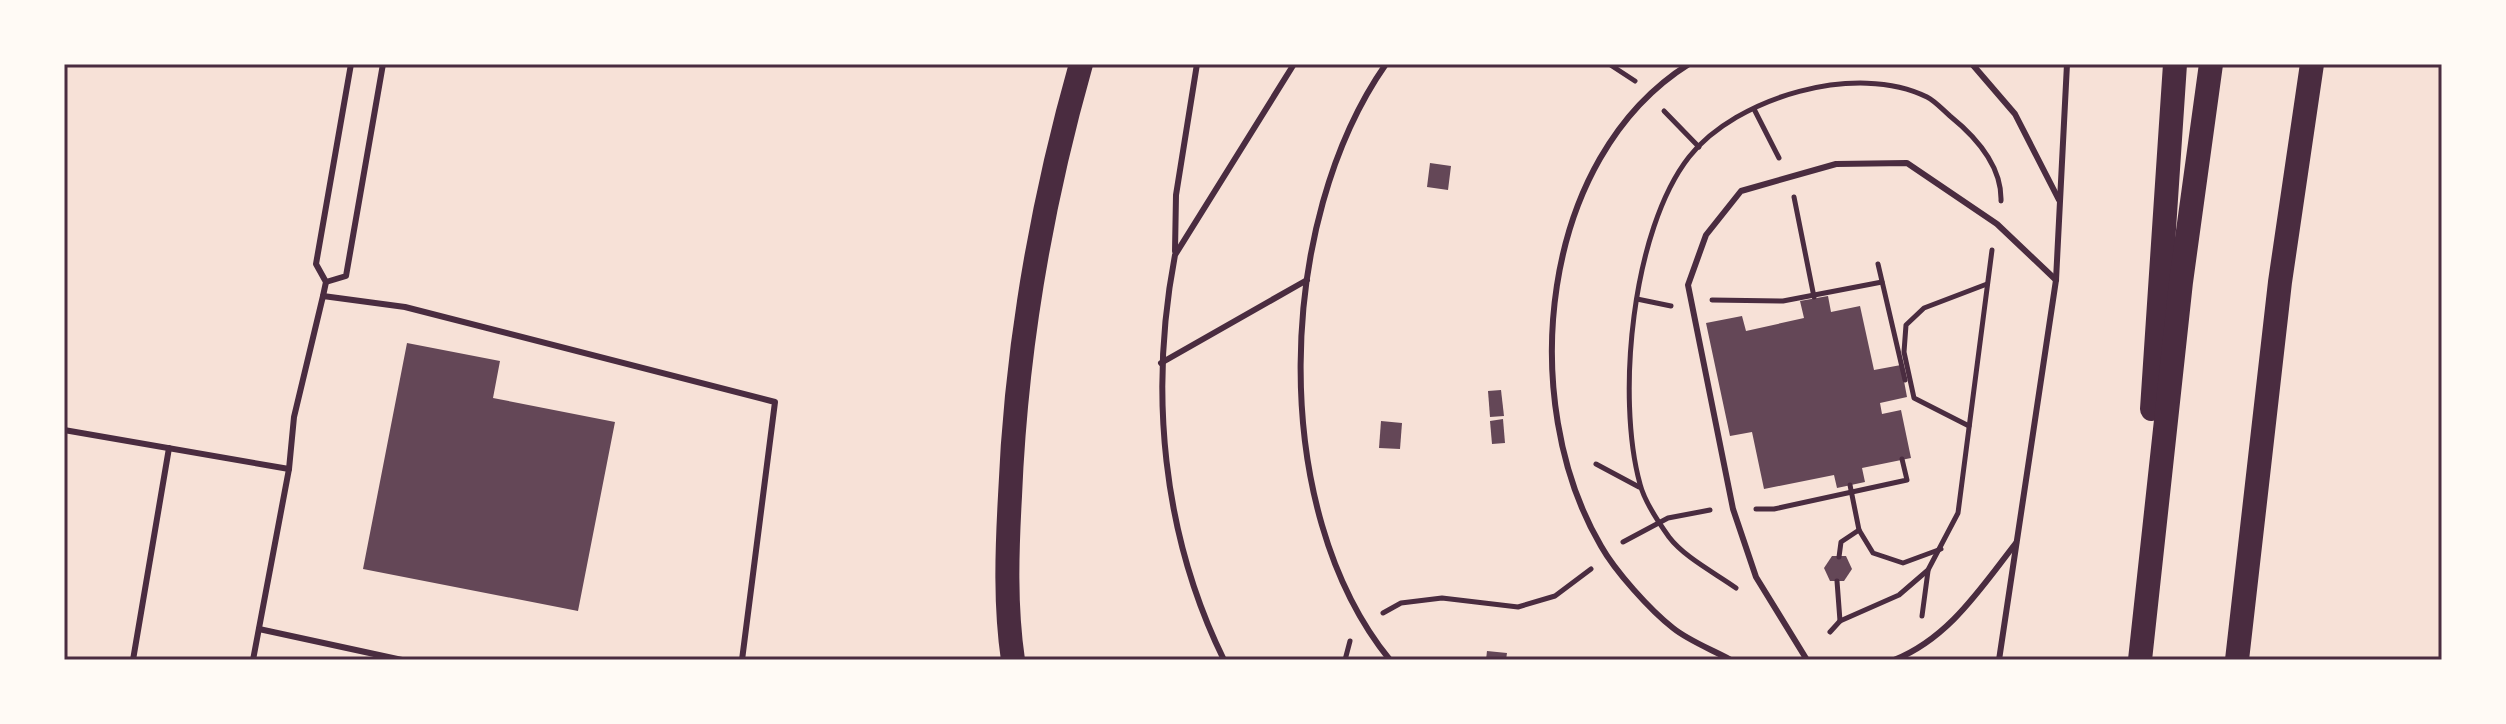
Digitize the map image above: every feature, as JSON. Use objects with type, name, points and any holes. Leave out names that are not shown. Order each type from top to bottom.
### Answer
[{"type":"highway","points":[[1013,660],[1008,546],[1012,444],[1023,342],[1052,170],[1081,64]]},
{"type":"highway","points":[[2143,623],[2156,316],[2175,64]]},
{"type":"highway","points":[[2140,660],[2181,282],[2211,64]]},
{"type":"highway","points":[[2237,660],[2280,282],[2312,64]]},
{"type":"lane","points":[[253,660],[289,469],[294,417],[326,282],[316,264],[351,64]]},
{"type":"lane","points":[[326,282],[346,276],[383,64]]},
{"type":"lane","points":[[1197,64],[1176,195],[1175,255],[1161,363],[1163,436],[1173,510],[1192,582],[1224,660]]},
{"type":"lane","points":[[1175,255],[1294,64]]},
{"type":"lane","points":[[1386,64],[1367,91],[1342,147],[1323,205],[1307,280],[1301,357],[1305,434],[1313,489],[1326,544],[1347,595],[1390,660]]},
{"type":"lane","points":[[1689,64],[1662,82],[1626,117],[1600,156],[1581,201],[1566,246],[1553,320],[1552,397],[1568,470],[1601,547],[1673,628],[1731,660]]},
{"type":"lane","points":[[1972,64],[2015,114],[2061,203]]},
{"type":"lane","points":[[1999,660],[2056,280],[2067,64]]},
{"type":"lane","points":[[1807,660],[1756,577],[1733,509],[1688,285],[1706,235],[1741,191],[1836,164],[1907,163],[1997,224],[2056,280]]},
{"type":"lane","points":[[1161,363],[1307,280]]},
{"type":"lane","points":[[323,296],[405,307],[775,402],[742,660]]},
{"type":"lane","points":[[64,430],[289,469]]},
{"type":"lane","points":[[133,660],[169,448]]},
{"type":"lane","points":[[1894,660],[1918,650],[1955,620],[2018,541]]},
{"type":"lane","points":[[259,629],[402,660]]},
{"type":"path","points":[[1736,588],[1669,538],[1640,487],[1631,437],[1631,326],[1650,234],[1688,157],[1721,129],[1754,109],[1824,84],[1874,84],[1927,97],[1963,127],[1990,158],[2002,197],[1987,284],[1958,513],[1942,549],[1928,570],[1899,595],[1840,621],[1830,632]]},
{"type":"path","points":[[1878,264],[1906,379],[1914,398],[1969,426]]},
{"type":"path","points":[[1637,299],[1665,307],[1692,303],[1783,301],[1882,282]]},
{"type":"path","points":[[1906,379],[1906,325],[1924,308],[1987,284]]},
{"type":"path","points":[[1596,464],[1640,487]]},
{"type":"path","points":[[1850,485],[1859,530],[1873,553],[1903,563],[1942,549]]},
{"type":"path","points":[[1839,557],[1841,542],[1859,530]]},
{"type":"path","points":[[1918,650],[1928,570]]},
{"type":"path","points":[[1837,581],[1840,621]]},
{"type":"building","points":[[1430,163],[1451,166],[1448,190],[1427,187]]},
{"type":"building","points":[[1828,296],[1831,312],[1860,306],[1874,370],[1901,365],[1907,397],[1880,403],[1882,414],[1901,410],[1911,458],[1862,468],[1865,482],[1837,488],[1834,475],[1764,489],[1752,432],[1730,436],[1706,323],[1742,316],[1746,331],[1804,318],[1800,301]]},
{"type":"building","points":[[407,343],[500,361],[493,398],[615,422],[578,611],[363,569]]},
{"type":"building","points":[[1501,390],[1504,416],[1490,417],[1488,391]]},
{"type":"building","points":[[1503,419],[1505,443],[1492,444],[1490,421]]},
{"type":"building","points":[[1381,421],[1402,423],[1400,449],[1379,448]]},
{"type":"building","points":[[1832,556],[1846,556],[1852,569],[1844,581],[1830,581],[1824,568]]},
{"type":"building","points":[[1487,651],[1507,653],[1506,660],[1486,660]]}]
